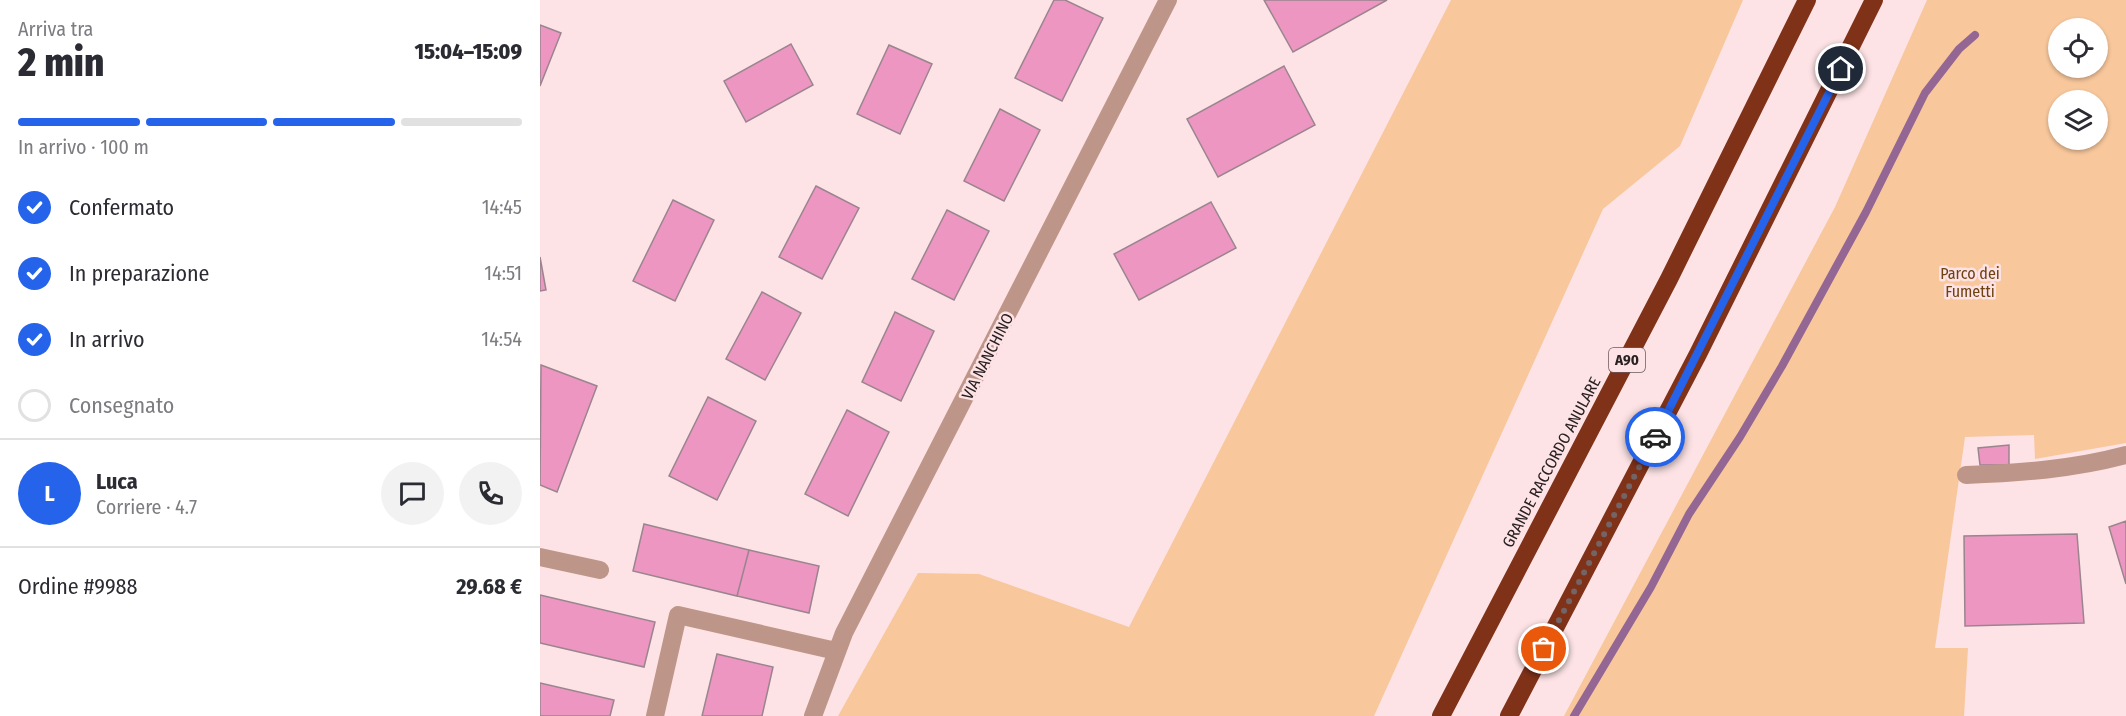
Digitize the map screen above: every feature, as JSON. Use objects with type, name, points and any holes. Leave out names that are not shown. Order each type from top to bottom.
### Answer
[{"type":"highway","name":"GRANDE RACCORDO ANULARE","points":[[1441,716],[1669,279],[1807,0]]},
{"type":"highway","points":[[1509,716],[1719,314],[1874,0]]},
{"type":"street","name":"VIA NANCHINO","points":[[813,716],[836,651],[1168,0]]},
{"type":"street","points":[[1966,475],[2036,471],[2085,465],[2126,455]]},
{"type":"street","points":[[540,557],[600,570]]},
{"type":"street","points":[[655,716],[678,615],[836,651]]},
{"type":"green space","points":[[1451,0],[1743,0],[1680,146],[1603,209],[1374,716],[838,716],[918,573],[979,574],[1129,627]]},
{"type":"green space","name":"Parco dei Fumetti","points":[[1927,0],[2126,0],[2126,443],[2035,459],[2034,435],[1965,437],[1935,648],[1968,648],[1964,716],[1564,716],[1835,207]]},
{"type":"building","points":[[1054,0],[1065,0],[1103,18],[1062,101],[1015,78]]},
{"type":"building","points":[[1264,0],[1387,0],[1293,52]]},
{"type":"building","points":[[540,25],[561,33],[540,86]]},
{"type":"building","points":[[791,44],[813,85],[746,122],[724,81]]},
{"type":"building","points":[[889,45],[932,64],[900,134],[857,114]]},
{"type":"building","points":[[1284,66],[1315,125],[1218,177],[1187,119]]},
{"type":"building","points":[[1000,109],[1040,130],[1004,201],[964,181]]},
{"type":"building","points":[[816,186],[859,208],[822,279],[779,257]]},
{"type":"building","points":[[673,200],[714,220],[675,301],[633,281]]},
{"type":"building","points":[[1211,202],[1236,248],[1139,300],[1114,254]]},
{"type":"building","points":[[947,210],[989,231],[954,300],[912,279]]},
{"type":"building","points":[[540,257],[546,290],[540,291]]},
{"type":"building","points":[[762,292],[801,313],[765,380],[726,359]]},
{"type":"building","points":[[895,312],[934,331],[901,401],[862,382]]},
{"type":"building","points":[[541,365],[597,386],[557,492],[540,485]]},
{"type":"building","points":[[708,397],[756,421],[717,500],[669,476]]},
{"type":"building","points":[[847,410],[889,432],[848,516],[805,494]]},
{"type":"building","points":[[2009,445],[2009,465],[1980,465],[1978,448]]},
{"type":"building","points":[[2126,521],[2126,584],[2109,527]]},
{"type":"building","points":[[644,524],[749,550],[737,596],[633,571]]},
{"type":"building","points":[[2077,534],[2084,623],[1965,626],[1964,536]]},
{"type":"building","points":[[749,550],[819,566],[809,613],[737,596]]},
{"type":"building","points":[[540,595],[655,622],[644,667],[540,643]]},
{"type":"building","points":[[717,654],[773,667],[762,716],[702,716]]},
{"type":"building","points":[[540,683],[614,700],[610,716],[540,716]]},
{"type":"waterway","points":[[1574,716],[1651,587],[1689,514],[1740,437],[1782,366],[1866,212],[1925,93],[1959,49],[1975,35]]},
{"type":"way so far","points":[[1544,649],[1655,437]]},
{"type":"route","points":[[1655,437],[1841,69]]}]
